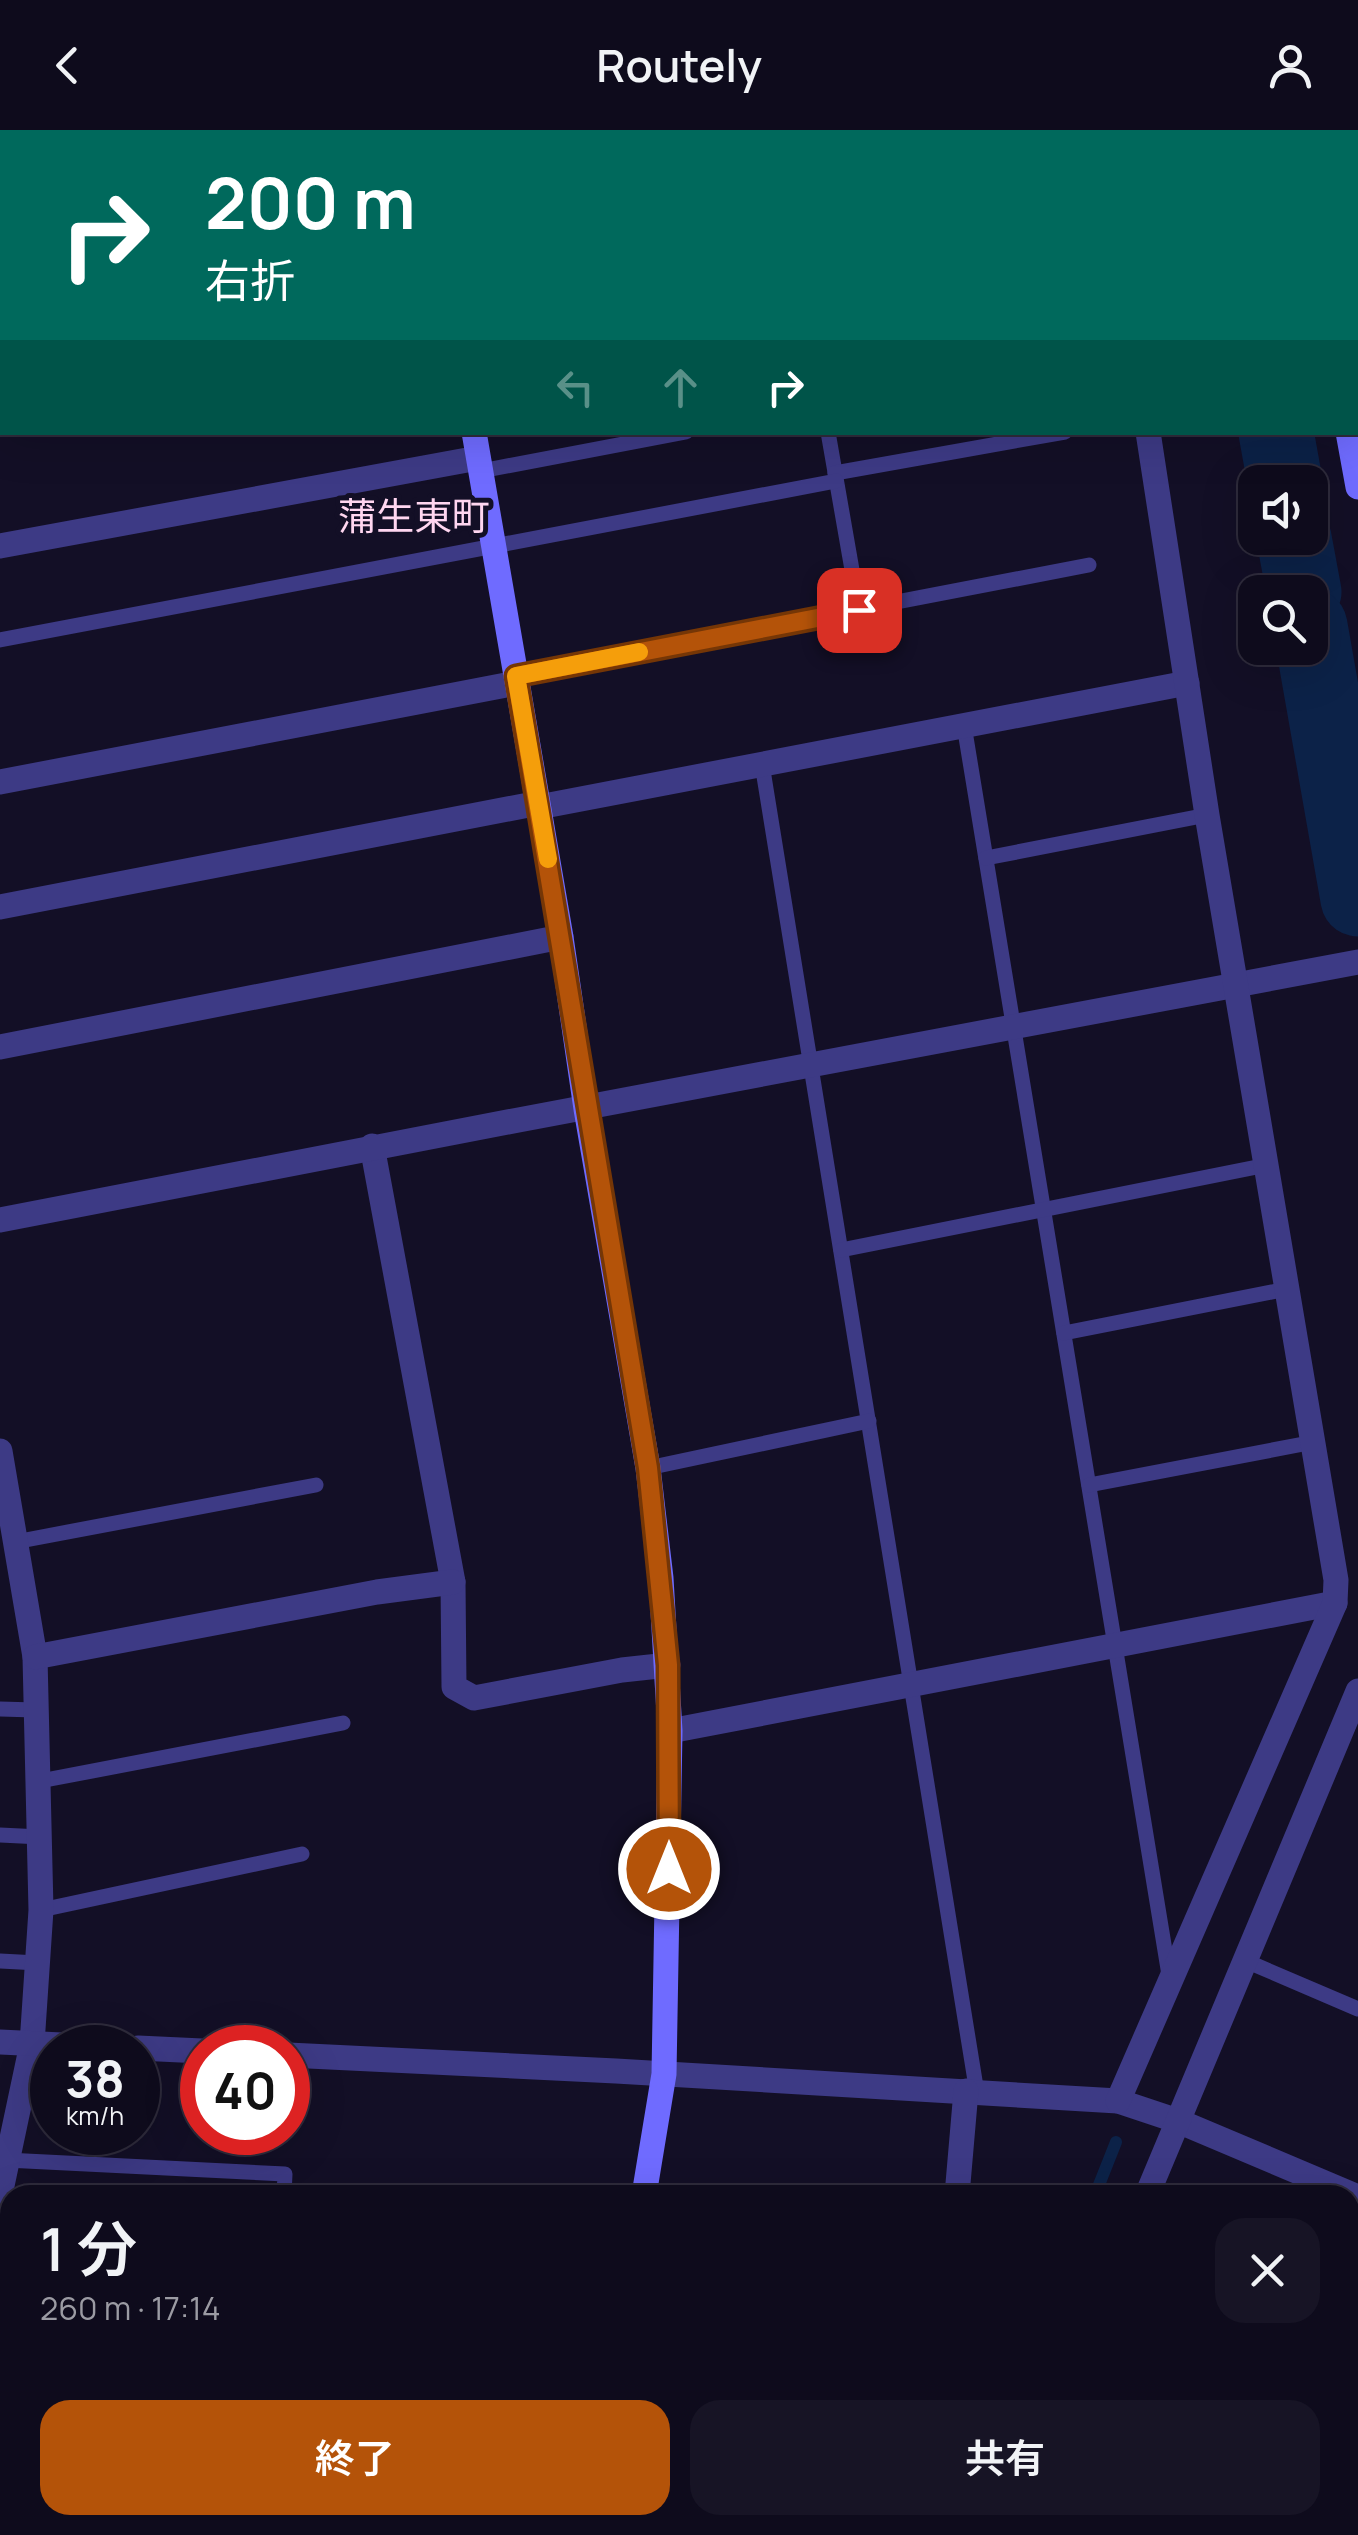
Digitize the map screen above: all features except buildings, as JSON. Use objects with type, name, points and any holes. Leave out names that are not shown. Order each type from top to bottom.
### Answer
[{"type":"street","points":[[1118,2101],[1334,1603],[1336,1580],[1207,814],[1148,435]]},
{"type":"street","points":[[1349,435],[1358,487]]},
{"type":"street","points":[[0,546],[478,454],[648,1468],[668,1665],[664,2074],[651,2185]]},
{"type":"street","points":[[0,782],[517,679]]},
{"type":"street","points":[[0,908],[1186,683]]},
{"type":"street","points":[[0,1046],[562,937]]},
{"type":"street","points":[[0,1220],[372,1146],[1358,962]]},
{"type":"street","points":[[372,1146],[453,1582],[454,1686],[474,1698],[668,1665]]},
{"type":"street","points":[[1,1459],[35,1657],[41,1910],[33,2025]]},
{"type":"street","points":[[35,1657],[377,1592],[453,1582]]},
{"type":"street","points":[[670,1731],[1334,1603]]},
{"type":"street","points":[[1152,2185],[1358,1691]]},
{"type":"street","points":[[0,2042],[30,2044]]},
{"type":"street","points":[[2,2185],[30,2053]]},
{"type":"street","points":[[310,2056],[1118,2101],[1178,2121],[1330,2185]]},
{"type":"street","points":[[959,2185],[972,2092]]},
{"type":"lane","points":[[478,454],[658,435]]},
{"type":"lane","points":[[829,435],[859,610]]},
{"type":"lane","points":[[0,640],[1050,435]]},
{"type":"lane","points":[[517,679],[1090,565]]},
{"type":"lane","points":[[964,725],[1171,1984]]},
{"type":"lane","points":[[762,764],[912,1683],[972,2092]]},
{"type":"lane","points":[[986,858],[1207,814]]},
{"type":"lane","points":[[841,1250],[1267,1165]]},
{"type":"lane","points":[[1064,1333],[1286,1290]]},
{"type":"lane","points":[[648,1468],[869,1421]]},
{"type":"lane","points":[[1089,1484],[1314,1442]]},
{"type":"lane","points":[[16,1542],[316,1485]]},
{"type":"lane","points":[[0,1709],[35,1710]]},
{"type":"lane","points":[[40,1780],[343,1723]]},
{"type":"lane","points":[[0,1835],[40,1838]]},
{"type":"lane","points":[[41,1910],[302,1854]]},
{"type":"lane","points":[[0,1961],[38,1963]]},
{"type":"lane","points":[[1246,1961],[1358,2009]]},
{"type":"lane","points":[[6,2160],[284,2174],[284,2185]]},
{"type":"waterway","points":[[1277,435],[1282,465]]},
{"type":"waterway","points":[[1297,555],[1301,575]]},
{"type":"waterway","points":[[1317,665],[1358,899]]},
{"type":"waterway","points":[[1099,2185],[1116,2142]]},
{"type":"slow traffic","points":[[548,859],[516,676],[639,652]]},
{"type":"district","name":"蒲生東町","points":[[414,515]]},
{"type":"route","points":[[669,1869],[668,1665],[648,1468],[516,676],[859,610]]}]
